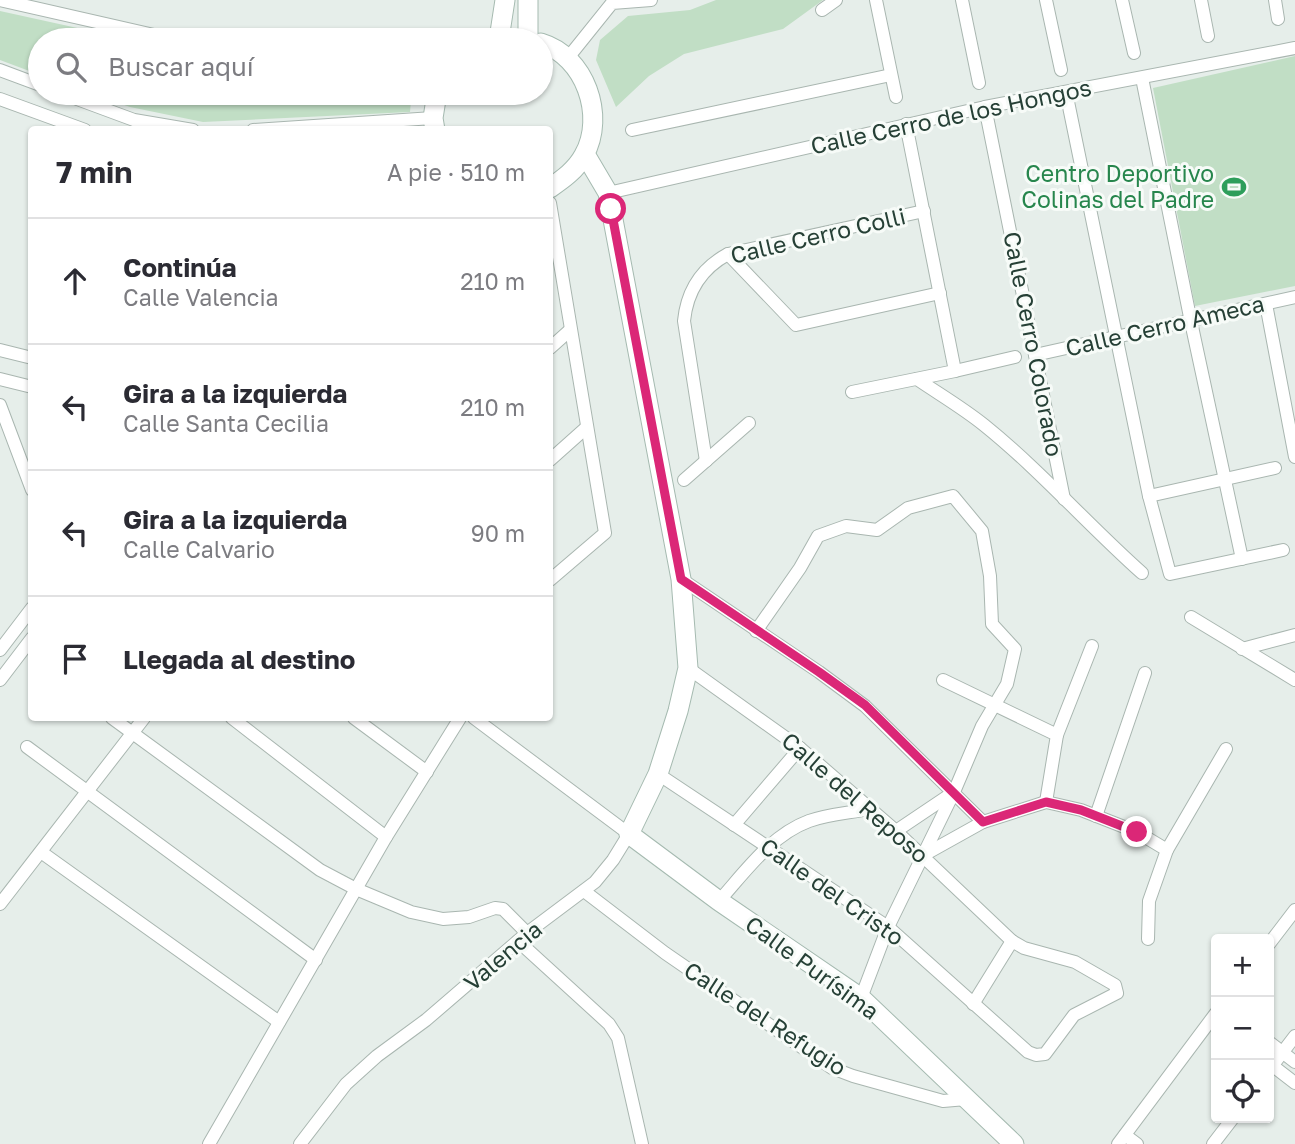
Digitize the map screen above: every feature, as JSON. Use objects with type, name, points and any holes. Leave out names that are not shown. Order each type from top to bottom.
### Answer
[{"type":"street","points":[[0,0],[123,28]]},
{"type":"street","points":[[501,28],[505,0]]},
{"type":"street","points":[[528,0],[528,28]]},
{"type":"street","points":[[567,59],[612,1],[652,0]]},
{"type":"street","points":[[822,10],[836,0]]},
{"type":"street","points":[[876,0],[896,97]]},
{"type":"street","points":[[962,0],[979,83]]},
{"type":"street","points":[[1046,0],[1061,70]]},
{"type":"street","points":[[1122,0],[1133,53]]},
{"type":"street","points":[[1201,0],[1208,36]]},
{"type":"street","points":[[1275,0],[1278,19]]},
{"type":"street","name":"Calle Cerro de los Hongos","points":[[608,192],[985,107],[1295,48]]},
{"type":"street","points":[[553,50],[567,59],[583,79],[592,103],[592,129],[584,154],[569,175],[553,186]]},
{"type":"street","points":[[0,70],[28,80]]},
{"type":"street","points":[[632,130],[891,75]]},
{"type":"street","points":[[1142,78],[1242,559]]},
{"type":"street","points":[[1066,92],[1149,496],[1170,574],[1283,550]]},
{"type":"street","points":[[0,99],[72,126]]},
{"type":"street","points":[[93,105],[134,120],[169,126]]},
{"type":"street","points":[[356,126],[434,123],[436,105]]},
{"type":"street","name":"Calle Cerro Colorado","points":[[985,107],[1064,499]]},
{"type":"street","points":[[906,124],[955,371]]},
{"type":"street","points":[[584,154],[608,192]]},
{"type":"street","name":"Valencia","points":[[300,1144],[346,1084],[377,1056],[426,1020],[522,937],[584,891],[613,860],[629,834],[658,774],[669,741],[688,668],[681,579],[608,192]]},
{"type":"street","name":"Calle Cerro Colli","points":[[706,461],[684,321],[686,302],[701,274],[712,263],[728,254],[924,211]]},
{"type":"street","points":[[553,239],[605,533],[553,577]]},
{"type":"street","points":[[728,254],[796,325],[940,293]]},
{"type":"street","name":"Calle Cerro Ameca","points":[[1035,355],[1295,297]]},
{"type":"street","points":[[1266,304],[1295,457]]},
{"type":"street","points":[[553,345],[569,331]]},
{"type":"street","points":[[0,350],[28,357]]},
{"type":"street","points":[[852,392],[1015,357]]},
{"type":"street","points":[[0,379],[28,386]]},
{"type":"street","points":[[917,379],[984,425],[1142,573]]},
{"type":"street","points":[[0,405],[28,479]]},
{"type":"street","points":[[684,480],[749,423]]},
{"type":"street","points":[[553,457],[587,427]]},
{"type":"street","points":[[1149,496],[1275,468]]},
{"type":"street","points":[[756,631],[800,568],[818,536],[846,526],[877,530],[908,508],[953,496],[982,531],[990,576],[992,624],[1015,649],[1007,684],[993,704],[954,792],[888,927],[861,998]]},
{"type":"street","points":[[681,579],[865,705],[983,822]]},
{"type":"street","points":[[0,650],[28,613]]},
{"type":"street","points":[[1191,617],[1295,680]]},
{"type":"street","points":[[1242,649],[1295,635]]},
{"type":"street","points":[[0,680],[28,643]]},
{"type":"street","points":[[1046,802],[1057,735],[1092,646]]},
{"type":"street","name":"Calle del Reposo","points":[[688,668],[800,748],[896,831],[1012,941]]},
{"type":"street","points":[[1096,816],[1145,673]]},
{"type":"street","points":[[943,680],[1057,735]]},
{"type":"street","points":[[116,721],[320,870],[356,889],[411,912],[443,919],[468,917],[495,908],[503,909],[522,937],[609,1024],[618,1038],[642,1144]]},
{"type":"street","points":[[0,905],[142,721]]},
{"type":"street","points":[[236,721],[386,837]]},
{"type":"street","points":[[358,721],[427,772]]},
{"type":"street","points":[[209,1144],[386,837],[458,721]]},
{"type":"street","points":[[478,721],[629,834]]},
{"type":"street","points":[[27,747],[316,960]]},
{"type":"street","points":[[734,825],[800,748]]},
{"type":"street","points":[[1148,939],[1149,901],[1167,850],[1226,749]]},
{"type":"street","name":"Calle del Cristo","points":[[658,774],[888,927],[1028,1052],[1045,1054],[1074,1015],[1115,995],[1117,989],[1076,962],[1024,948],[1012,941]]},
{"type":"street","points":[[896,831],[954,792]]},
{"type":"street","points":[[922,856],[983,822],[1046,802],[1081,810],[1137,832],[1167,850]]},
{"type":"street","points":[[719,901],[768,847],[792,829],[809,821],[869,809]]},
{"type":"street","name":"Calle Purísima","points":[[629,834],[719,901],[861,998],[1014,1144]]},
{"type":"street","points":[[41,852],[279,1022]]},
{"type":"street","name":"Calle del Refugio","points":[[584,891],[665,953],[832,1068],[943,1101],[966,1099]]},
{"type":"street","points":[[1274,937],[1295,910]]},
{"type":"street","points":[[973,1004],[1012,941]]},
{"type":"street","points":[[1137,1144],[1122,1139],[1211,1024]]},
{"type":"street","points":[[1274,1062],[1295,1036]]},
{"type":"street","points":[[1274,1046],[1295,1062]]},
{"type":"street","points":[[1274,1069],[1295,1083]]},
{"type":"street","points":[[1213,1144],[1229,1123]]},
{"type":"green space","points":[[716,0],[823,0],[783,29],[684,54],[649,76],[616,107],[596,60],[600,40],[628,16],[690,10]]},
{"type":"green space","points":[[0,11],[77,28],[28,28],[28,70],[0,60]]},
{"type":"green space","name":"Centro Deportivo Colinas del Padre","points":[[1295,56],[1295,286],[1195,306],[1153,88]]},
{"type":"green space","points":[[124,105],[411,105],[410,112],[203,122]]},
{"type":"place","name":"Centro Deportivo Colinas del Padre","points":[[1234,187]]},
{"type":"route","points":[[611,209],[681,579],[865,705],[983,822],[1046,802],[1081,810],[1137,832]]}]
